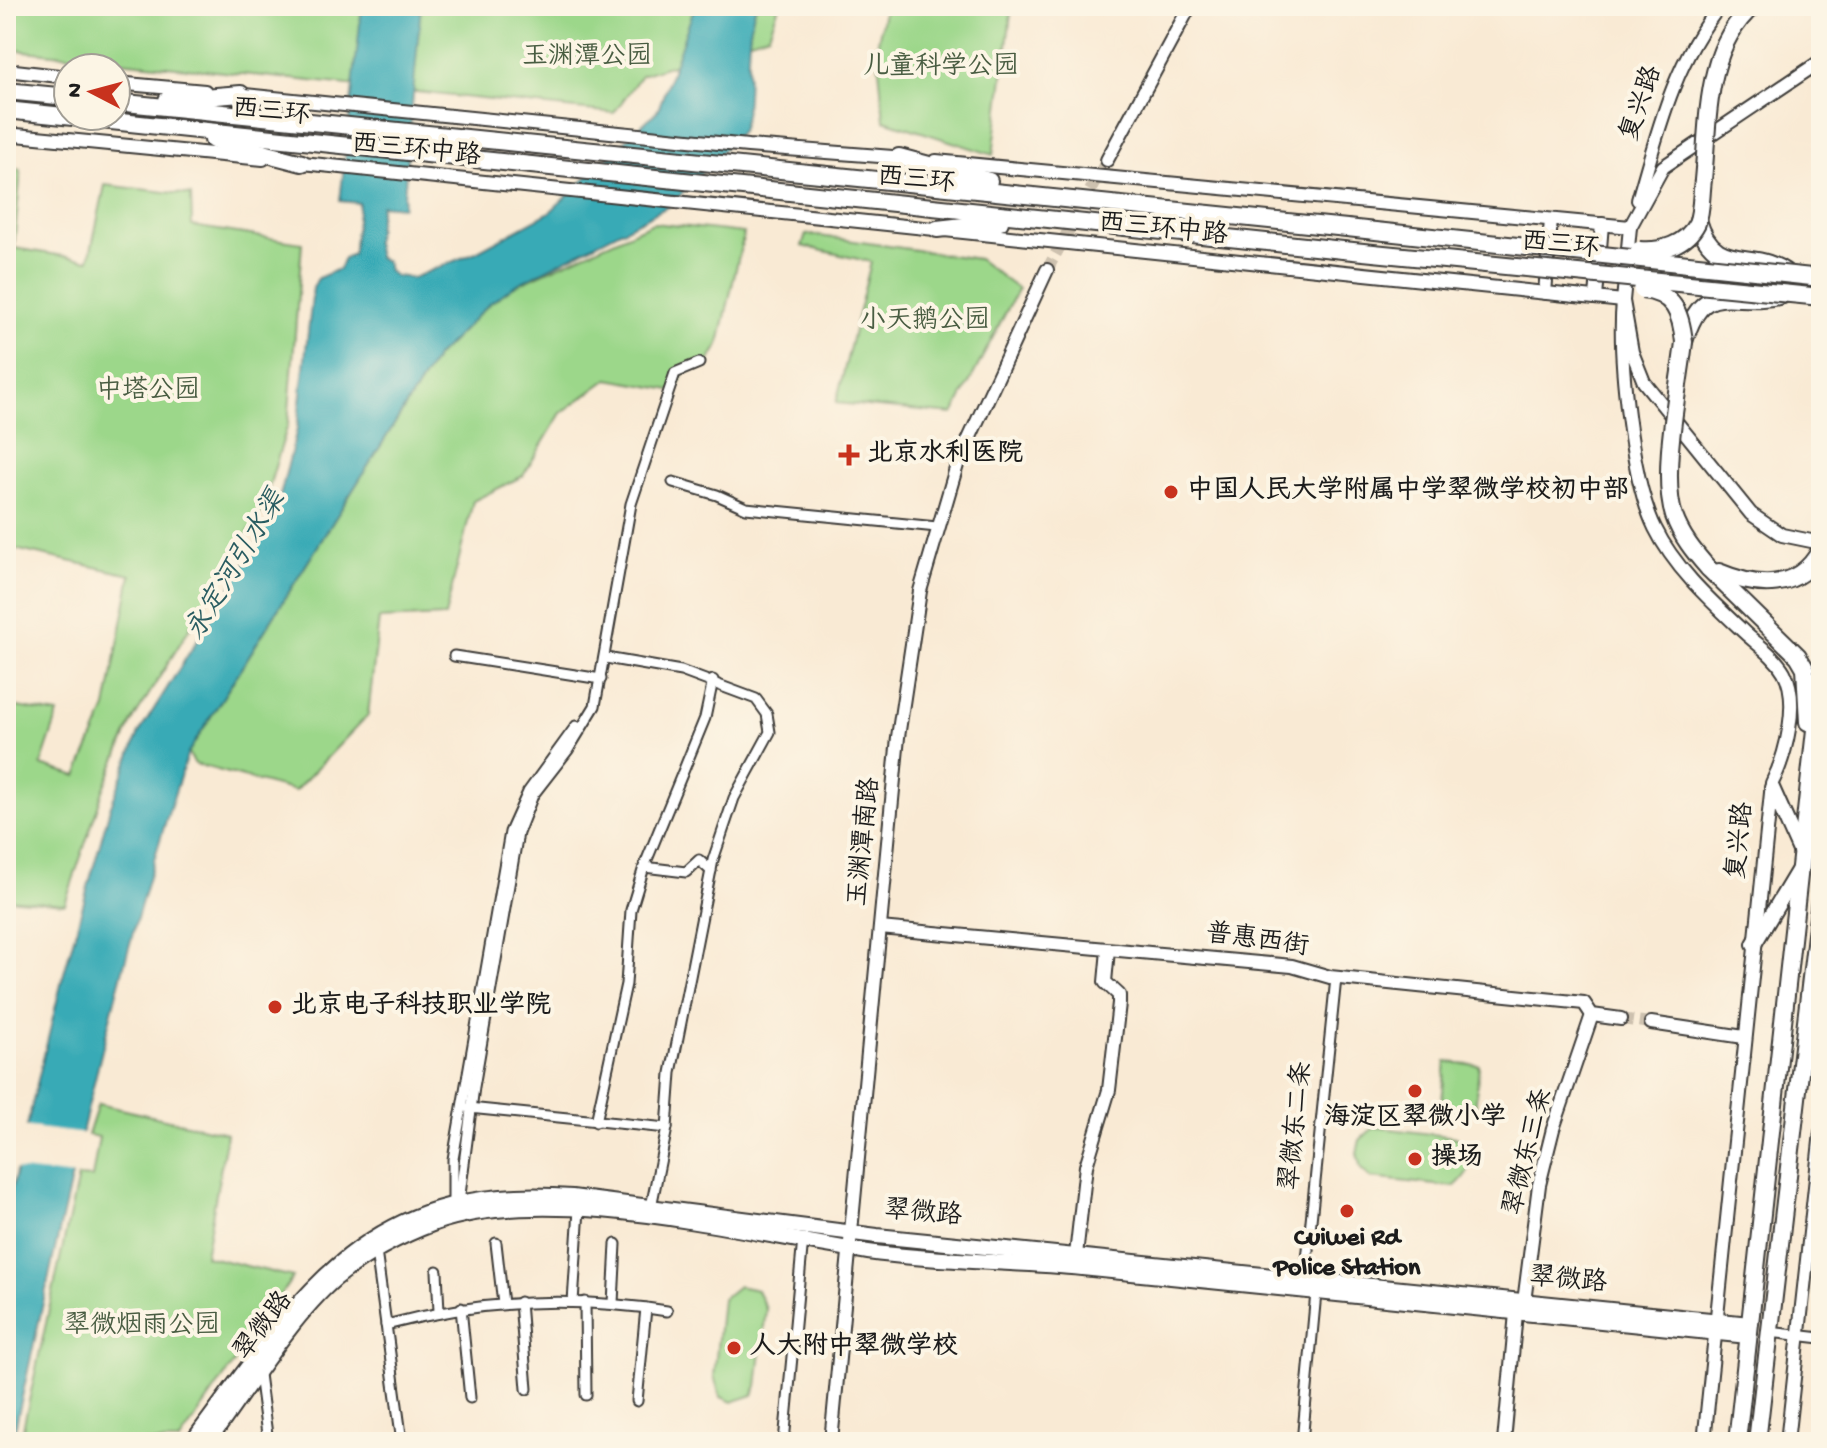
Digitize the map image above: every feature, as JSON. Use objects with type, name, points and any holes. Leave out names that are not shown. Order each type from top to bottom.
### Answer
[{"type":"highway","points":[[1753,6],[1731,31],[1717,62],[1698,220],[1702,234],[1720,254],[1776,264],[1789,275]]},
{"type":"highway","points":[[6,91],[52,95]]},
{"type":"highway","points":[[132,101],[241,94]]},
{"type":"highway","name":"西三环","points":[[132,103],[595,152],[1037,193],[1821,278]]},
{"type":"highway","name":"西三环","points":[[6,110],[1030,218],[1821,297]]},
{"type":"highway","points":[[157,126],[302,163]]},
{"type":"highway","points":[[899,157],[1037,193]]},
{"type":"highway","points":[[937,229],[1030,218]]},
{"type":"highway","points":[[1601,256],[1616,249],[1649,251],[1666,248],[1680,242],[1698,220]]},
{"type":"highway","points":[[1600,275],[1615,287],[1663,294],[1680,314],[1684,342],[1670,469],[1670,501],[1687,542],[1708,568],[1798,656],[1805,668],[1810,771]]},
{"type":"highway","points":[[1684,342],[1699,308],[1716,297],[1760,301],[1790,294]]},
{"type":"highway","points":[[1708,568],[1748,583],[1777,584],[1802,573],[1821,549]]},
{"type":"highway","points":[[1737,1442],[1821,675]]},
{"type":"highway","points":[[1757,1442],[1821,892]]},
{"type":"main road","points":[[1754,944],[1800,861],[1772,788]]},
{"type":"main road","points":[[1802,1057],[1821,1014]]},
{"type":"main road","name":"翠微路","points":[[192,1442],[293,1307],[324,1274],[359,1246],[396,1226],[455,1208],[535,1194],[651,1207],[850,1240],[1316,1293],[1520,1308],[1749,1330]]},
{"type":"main road","name":"翠微路","points":[[208,1442],[334,1280],[376,1251],[455,1208],[579,1209],[803,1239],[1076,1255],[1305,1279],[1520,1308]]},
{"type":"street","points":[[1107,160],[1190,6]]},
{"type":"street","name":"复兴路","points":[[1630,227],[1677,74],[1692,44],[1720,6]]},
{"type":"street","points":[[1821,61],[1670,161],[1657,175],[1630,227],[1623,301],[1632,352],[1644,382],[1751,514],[1782,535],[1821,543]]},
{"type":"street","points":[[6,70],[52,75]]},
{"type":"street","name":"西三环中路","points":[[132,84],[748,146],[899,157],[1630,227]]},
{"type":"street","name":"西三环中路","points":[[6,134],[536,186],[1623,301]]},
{"type":"street","points":[[1545,293],[1551,220]]},
{"type":"street","points":[[1596,298],[1602,224]]},
{"type":"street","name":"玉渊潭南路","points":[[831,1442],[898,737],[920,591],[957,465],[1047,270]]},
{"type":"street","name":"复兴路","points":[[1623,301],[1621,351],[1640,478],[1653,525],[1677,564],[1775,660],[1788,680],[1790,705],[1783,763],[1772,788],[1704,1442]]},
{"type":"street","points":[[455,1208],[466,1108],[518,833],[533,795],[568,750],[595,706],[606,658],[631,504],[641,466],[675,373],[699,363]]},
{"type":"street","points":[[673,482],[717,495],[746,508],[937,527]]},
{"type":"street","points":[[454,656],[601,679]]},
{"type":"street","points":[[606,658],[681,671],[713,680],[756,699],[767,714],[770,732],[734,798],[711,871],[671,1073],[667,1128],[651,1207]]},
{"type":"street","points":[[596,1122],[626,984],[631,910],[644,867],[705,718],[713,680]]},
{"type":"street","points":[[644,867],[686,872],[699,860],[711,871]]},
{"type":"street","name":"普惠西街","points":[[880,928],[1292,966],[1336,978],[1584,1003],[1592,1015],[1621,1019]]},
{"type":"street","points":[[1076,1255],[1086,1166],[1109,1090],[1119,1003],[1119,995],[1105,982],[1108,950]]},
{"type":"street","name":"翠微东二条","points":[[1305,1279],[1336,978]]},
{"type":"street","name":"翠微东三条","points":[[1504,1442],[1539,1185],[1553,1129],[1592,1015]]},
{"type":"street","points":[[1651,1023],[1744,1037]]},
{"type":"street","points":[[466,1108],[667,1128]]},
{"type":"street","points":[[1787,1442],[1821,1132]]},
{"type":"street","points":[[573,1302],[579,1209]]},
{"type":"street","points":[[784,1442],[803,1239]]},
{"type":"street","points":[[496,1243],[503,1304]]},
{"type":"street","points":[[613,1303],[616,1244]]},
{"type":"street","points":[[376,1251],[402,1442]]},
{"type":"street","points":[[437,1271],[439,1311]]},
{"type":"street","points":[[1302,1442],[1316,1293]]},
{"type":"street","points":[[386,1325],[439,1311],[520,1302],[613,1303],[667,1311]]},
{"type":"street","points":[[520,1302],[527,1389]]},
{"type":"street","points":[[585,1302],[586,1395]]},
{"type":"street","points":[[461,1308],[470,1398]]},
{"type":"street","points":[[637,1401],[646,1308]]},
{"type":"street","points":[[1769,1332],[1821,1338]]},
{"type":"street","points":[[259,1374],[268,1442]]},
{"type":"green space","name":"玉渊潭公园","points":[[6,6],[779,6],[769,34],[641,75],[614,113],[132,62],[132,52],[52,54],[6,49]]},
{"type":"green space","name":"儿童科学公园","points":[[885,6],[1012,6],[993,155],[884,120],[877,47]]},
{"type":"green space","name":"中塔公园","points":[[6,167],[21,170],[14,248],[89,260],[105,185],[191,195],[192,226],[302,243],[288,424],[262,510],[132,722],[104,788],[65,904],[6,899],[6,705],[58,714],[41,765],[77,776],[106,708],[131,575],[6,547]]},
{"type":"green space","points":[[653,223],[744,233],[719,344],[706,367],[684,372],[676,391],[608,379],[561,413],[523,476],[473,501],[445,616],[379,619],[368,715],[295,791],[195,764],[188,753],[437,356],[489,304],[514,286]]},
{"type":"green space","name":"小天鹅公园","points":[[806,234],[978,259],[1018,289],[953,414],[836,403],[871,262],[802,246]]},
{"type":"green space","points":[[1446,1062],[1479,1065],[1475,1112],[1441,1109]]},
{"type":"green space","name":"翠微烟雨公园","points":[[98,1104],[227,1133],[205,1256],[293,1277],[179,1442],[20,1442],[78,1177],[92,1178],[99,1137],[88,1135]]},
{"type":"green space","name":"操场","points":[[1374,1127],[1455,1137],[1469,1146],[1469,1169],[1454,1187],[1371,1178],[1361,1169],[1357,1153],[1360,1140]]},
{"type":"green space","points":[[738,1286],[757,1290],[766,1309],[757,1386],[753,1395],[732,1402],[721,1397],[714,1377],[722,1299]]},
{"type":"water","points":[[362,6],[421,6],[403,207],[381,205],[375,244],[378,257],[386,261],[388,271],[395,276],[413,278],[476,252],[550,212],[658,110],[695,6],[756,6],[749,38],[745,116],[741,131],[671,205],[514,286],[489,304],[437,356],[188,753],[113,1009],[70,1182],[12,1442],[6,1442],[6,1213],[62,980],[110,808],[139,733],[260,540],[280,496],[297,429],[313,288],[318,278],[339,269],[344,258],[353,254],[359,203],[340,201]]},
{"type":"pier","points":[[21,1126],[85,1134],[76,1176],[12,1169]]},
{"type":"tunnel","points":[[1047,270],[1107,160]]},
{"type":"tunnel","points":[[1621,1019],[1651,1023]]},
{"type":"place","name":"北京水利医院","points":[[849,455]]},
{"type":"place","name":"中国人民大学附属中学翠微学校初中部","points":[[1171,492]]},
{"type":"place","name":"北京电子科技职业学院","points":[[275,1007]]},
{"type":"place","name":"海淀区翠微小学","points":[[1415,1091]]},
{"type":"place","name":"操场","points":[[1415,1159]]},
{"type":"place","name":"Cuiwei Rd Police Station","points":[[1347,1211]]},
{"type":"place","name":"人大附中翠微学校","points":[[734,1348]]},
{"type":"water label","name":"永定河引水渠","points":[[237,566]]}]
